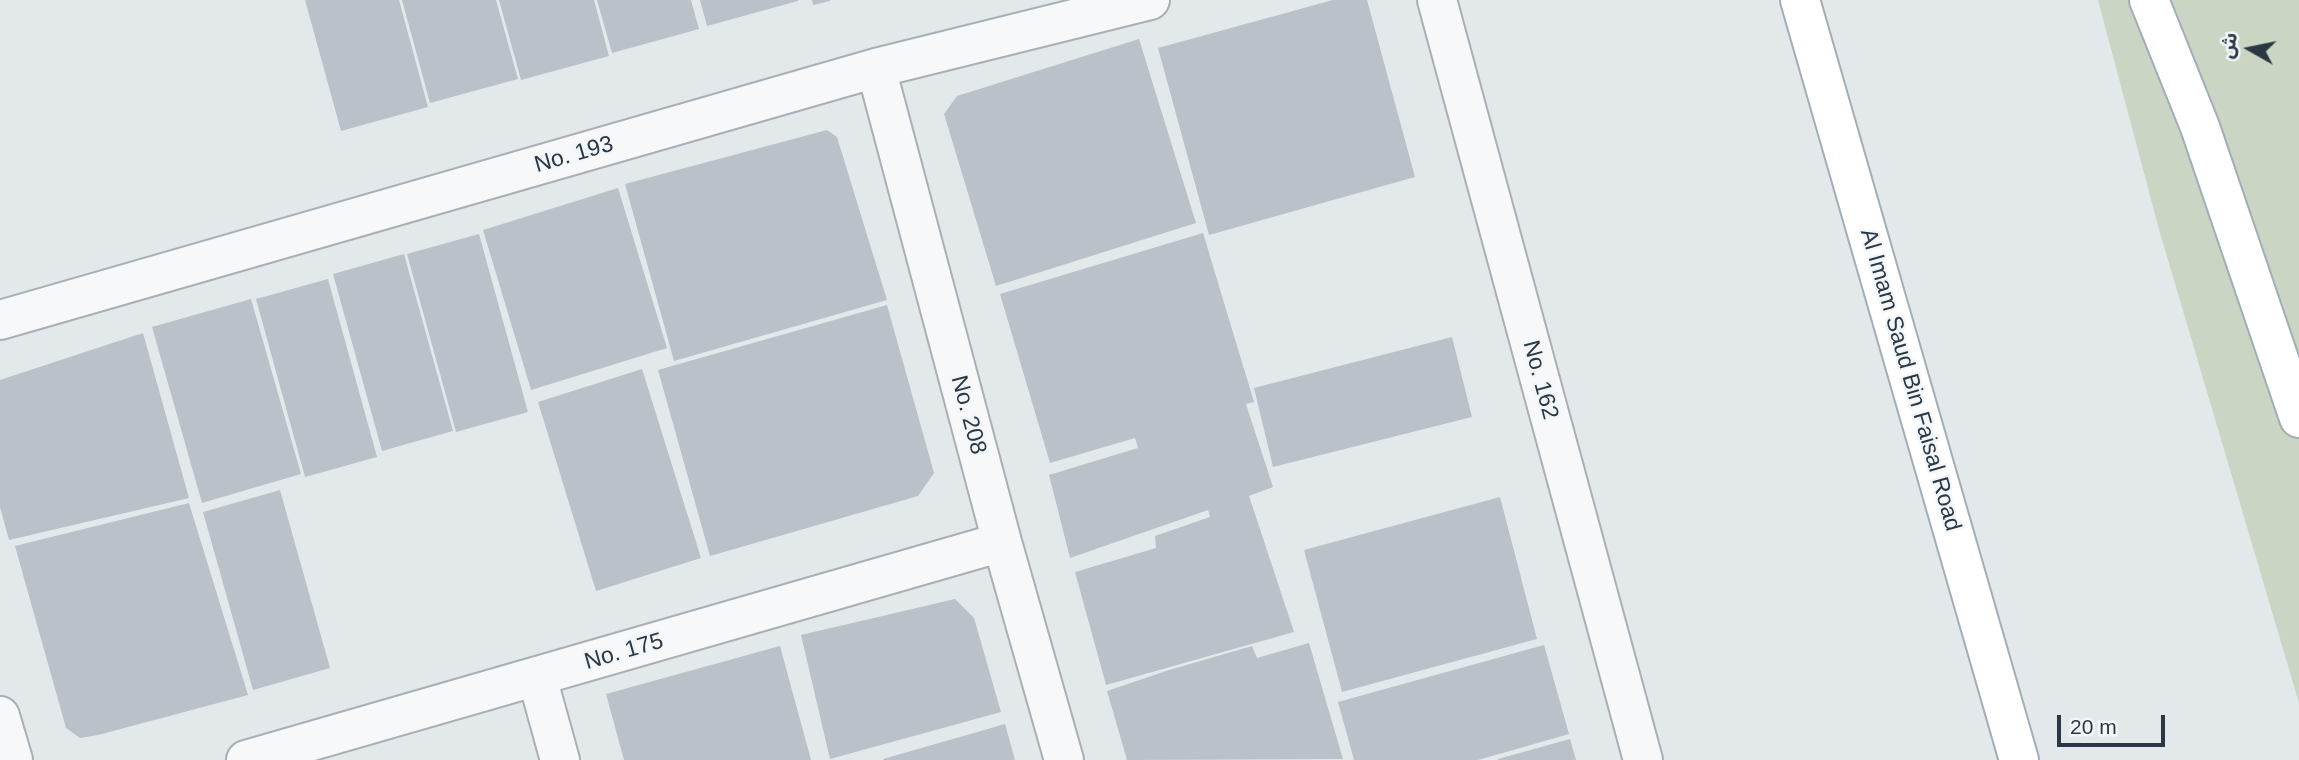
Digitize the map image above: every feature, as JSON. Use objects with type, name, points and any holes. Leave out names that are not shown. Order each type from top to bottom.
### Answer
[{"type":"main road","name":"Al Imam Saud Bin Faisal Road","points":[[1800,0],[2019,760]]},
{"type":"main road","points":[[2150,0],[2200,127],[2299,418]]},
{"type":"main road","points":[[2172,0],[2200,127]]},
{"type":"street","name":"No. 193","points":[[0,320],[876,68],[1150,0]]},
{"type":"street","name":"No. 162","points":[[1437,0],[1643,760]]},
{"type":"street","name":"No. 208","points":[[876,68],[1002,542],[1064,760]]},
{"type":"street","name":"No. 175","points":[[246,760],[1002,542]]},
{"type":"street","points":[[537,677],[560,760]]},
{"type":"street","points":[[0,716],[13,760]]},
{"type":"green space","points":[[2098,0],[2299,0],[2299,703],[2160,233]]},
{"type":"building","points":[[305,0],[399,0],[428,107],[341,131]]},
{"type":"building","points":[[402,0],[496,0],[518,79],[430,103]]},
{"type":"building","points":[[499,0],[594,0],[609,56],[521,80]]},
{"type":"building","points":[[597,0],[691,0],[699,29],[612,53]]},
{"type":"building","points":[[700,0],[798,0],[798,1],[707,26]]},
{"type":"building","points":[[812,0],[830,0],[830,1],[813,5]]},
{"type":"building","points":[[1333,0],[1367,0],[1415,177],[1209,235],[1158,48]]},
{"type":"building","points":[[1139,39],[1196,223],[996,286],[944,114],[957,96]]},
{"type":"building","points":[[827,130],[837,137],[887,300],[674,361],[625,184]]},
{"type":"building","points":[[618,188],[667,348],[531,390],[483,230]]},
{"type":"building","points":[[1203,233],[1254,402],[1246,404],[1273,487],[1249,496],[1294,632],[1106,685],[1075,572],[1156,548],[1155,536],[1210,517],[1208,510],[1070,558],[1049,475],[1138,448],[1135,438],[1050,463],[1000,294]]},
{"type":"building","points":[[479,234],[528,412],[456,432],[407,254]]},
{"type":"building","points":[[404,254],[453,431],[382,451],[333,274]]},
{"type":"building","points":[[328,279],[377,457],[305,477],[256,299]]},
{"type":"building","points":[[251,299],[301,474],[202,503],[152,327]]},
{"type":"building","points":[[887,305],[934,473],[918,496],[710,556],[658,370]]},
{"type":"building","points":[[143,333],[189,498],[9,540],[0,507],[0,380]]},
{"type":"building","points":[[1452,337],[1472,417],[1273,467],[1254,388]]},
{"type":"building","points":[[642,369],[701,558],[596,591],[538,402]]},
{"type":"building","points":[[280,490],[330,668],[253,690],[203,512]]},
{"type":"building","points":[[1500,497],[1537,639],[1342,692],[1304,550]]},
{"type":"building","points":[[189,503],[248,695],[80,738],[66,728],[15,546]]},
{"type":"building","points":[[955,599],[974,618],[1001,712],[830,759],[801,635]]},
{"type":"building","points":[[1309,643],[1343,759],[1127,760],[1107,691],[1252,646],[1257,658]]},
{"type":"building","points":[[1544,645],[1569,734],[1478,760],[1354,760],[1338,702]]},
{"type":"building","points":[[780,646],[811,760],[624,760],[606,694]]},
{"type":"building","points":[[1005,724],[1015,760],[883,759]]},
{"type":"building","points":[[1570,739],[1576,760],[1498,760],[1498,759]]}]
